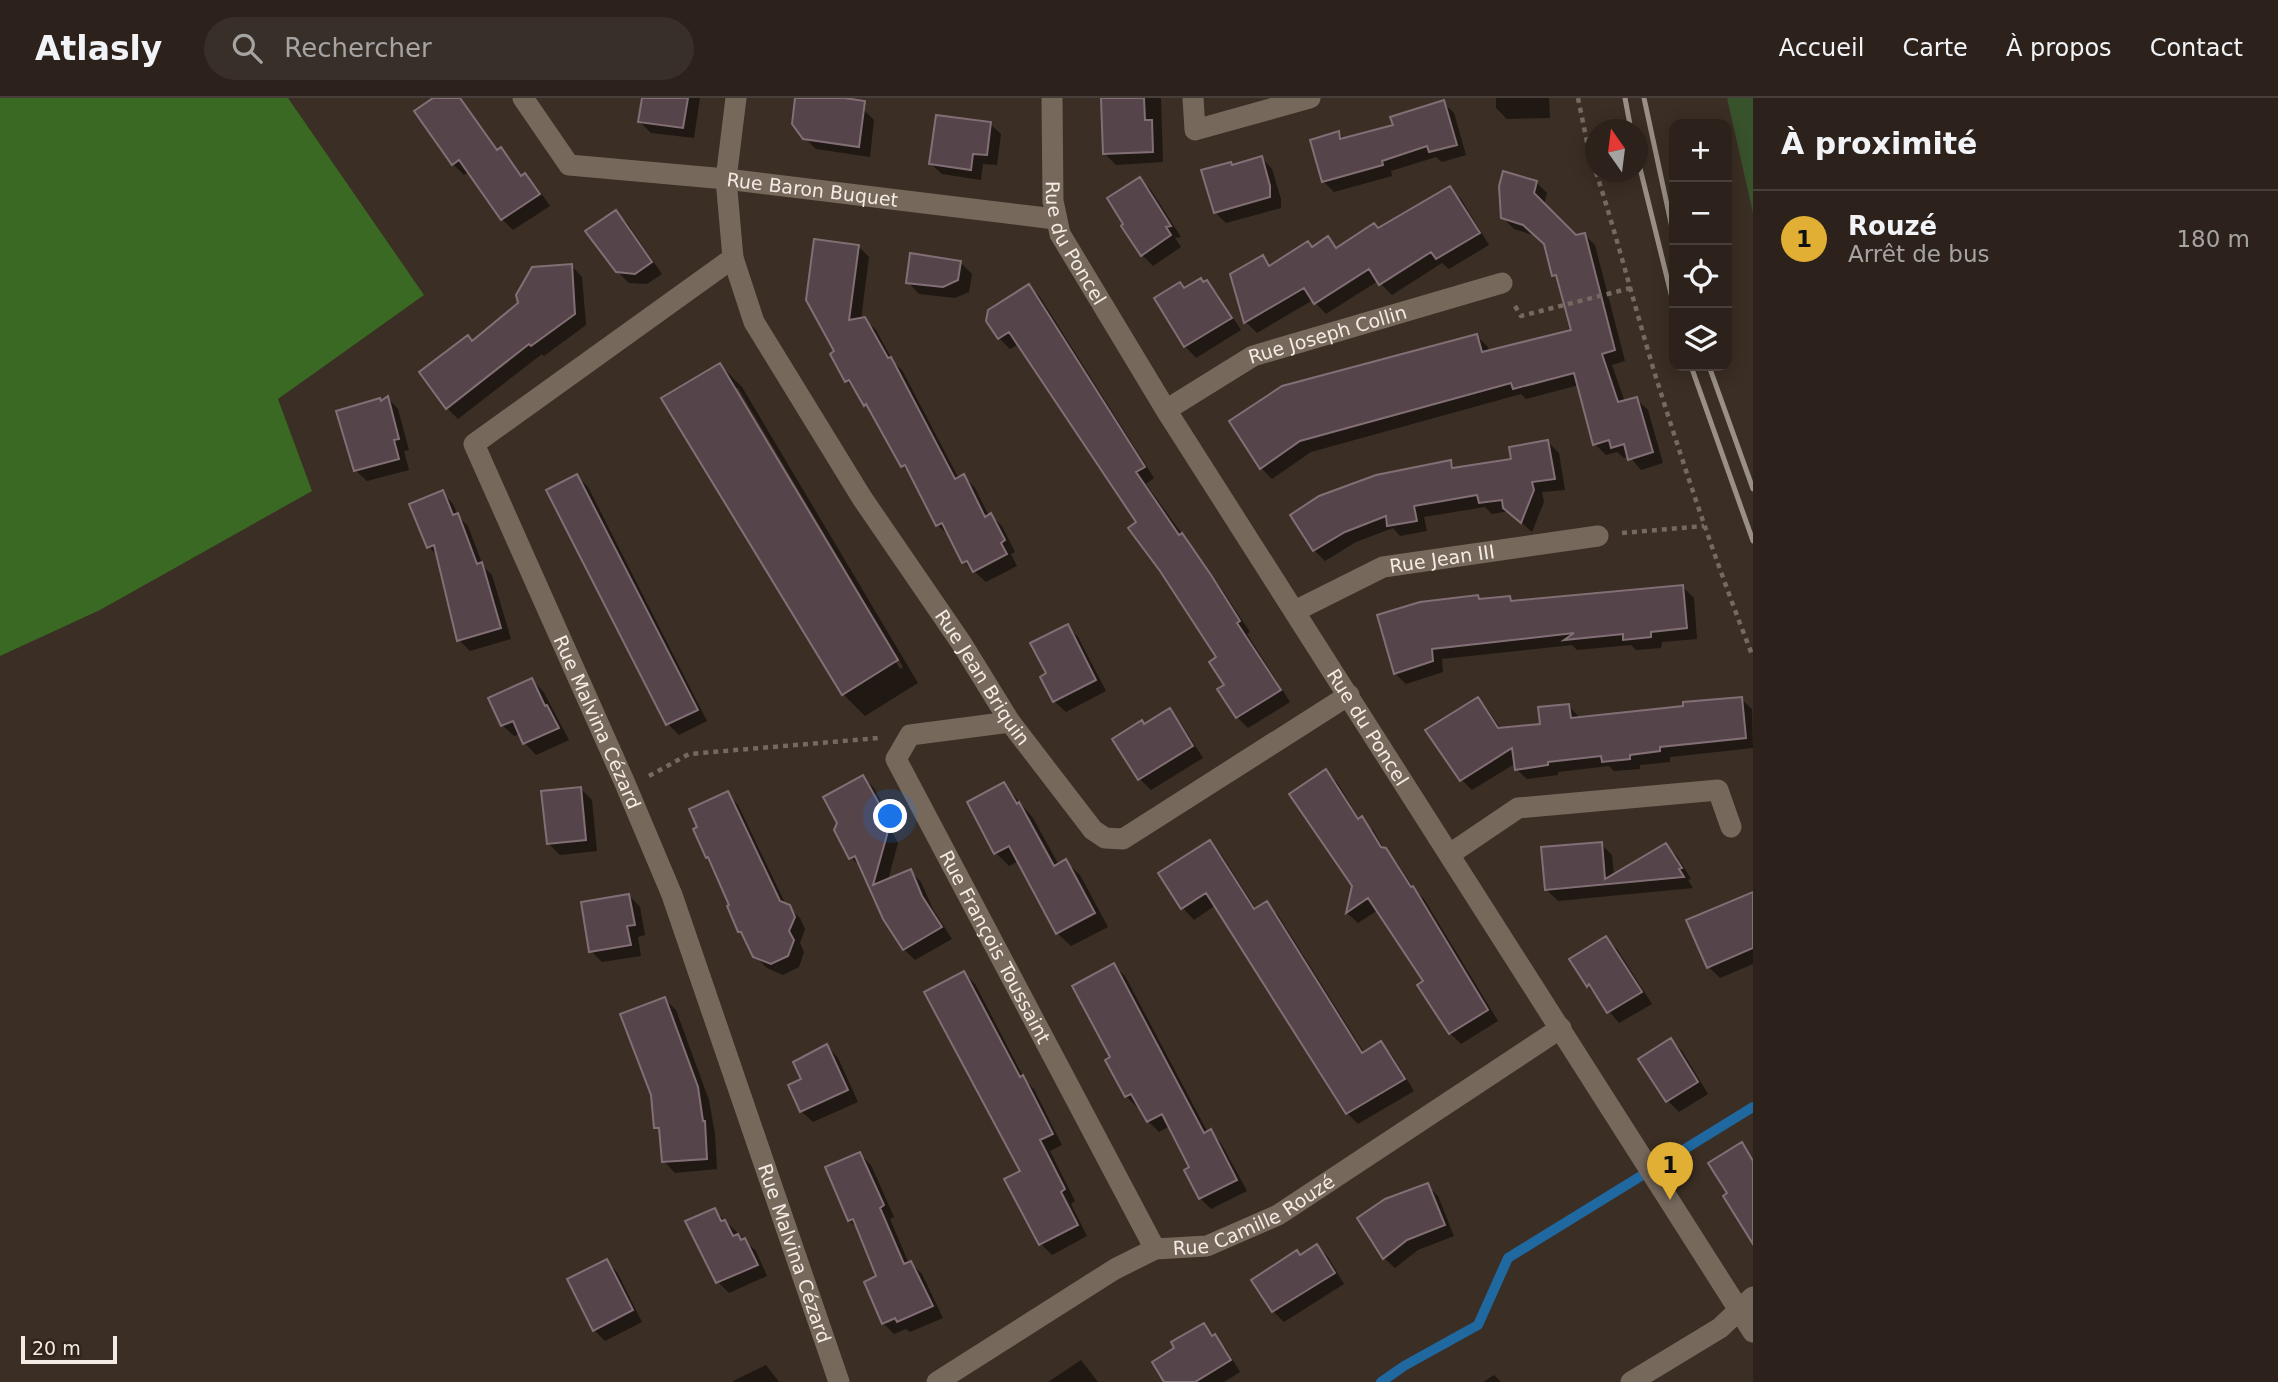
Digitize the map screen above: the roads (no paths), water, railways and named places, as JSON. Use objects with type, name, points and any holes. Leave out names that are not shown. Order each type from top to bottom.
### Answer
[{"type":"street","name":"Rue Baron Buquet","points":[[523,98],[569,165],[726,179],[1055,219]]},
{"type":"street","points":[[733,258],[726,179],[736,98]]},
{"type":"street","name":"Rue du Poncel","points":[[1052,98],[1055,219],[1072,255],[1166,410],[1632,1142],[1663,1190],[1746,1303],[1753,1332]]},
{"type":"street","points":[[1194,98],[1195,130],[1310,98]]},
{"type":"street","name":"Rue Jean Briquin","points":[[733,258],[754,322],[862,498],[962,644],[1010,722],[1093,830],[1105,838],[1123,839],[1349,695]]},
{"type":"street","name":"Rue Malvina Cézard","points":[[733,258],[474,444],[672,894],[839,1382]]},
{"type":"street","name":"Rue Joseph Collin","points":[[1166,410],[1253,356],[1502,283]]},
{"type":"street","name":"Rue Jean III","points":[[1295,611],[1383,567],[1598,537]]},
{"type":"street","name":"Rue François Toussaint","points":[[1010,722],[910,735],[896,760],[1156,1249]]},
{"type":"street","points":[[1450,855],[1518,808],[1718,790],[1731,827]]},
{"type":"street","name":"Rue Camille Rouzé","points":[[937,1382],[1115,1269],[1156,1249],[1207,1246],[1278,1215],[1561,1028]]},
{"type":"street","points":[[1631,1382],[1720,1328],[1746,1303]]},
{"type":"waterway","points":[[1381,1382],[1404,1366],[1478,1325],[1508,1258],[1753,1107]]},
{"type":"railway","points":[[1625,98],[1629,119]]},
{"type":"railway","points":[[1644,98],[1669,214]]},
{"type":"railway","points":[[1643,182],[1669,286]]},
{"type":"railway","points":[[1693,371],[1753,541]]},
{"type":"railway","points":[[1711,371],[1753,489]]},
{"type":"place","name":"Rouzé","points":[[1670,1200]]}]
